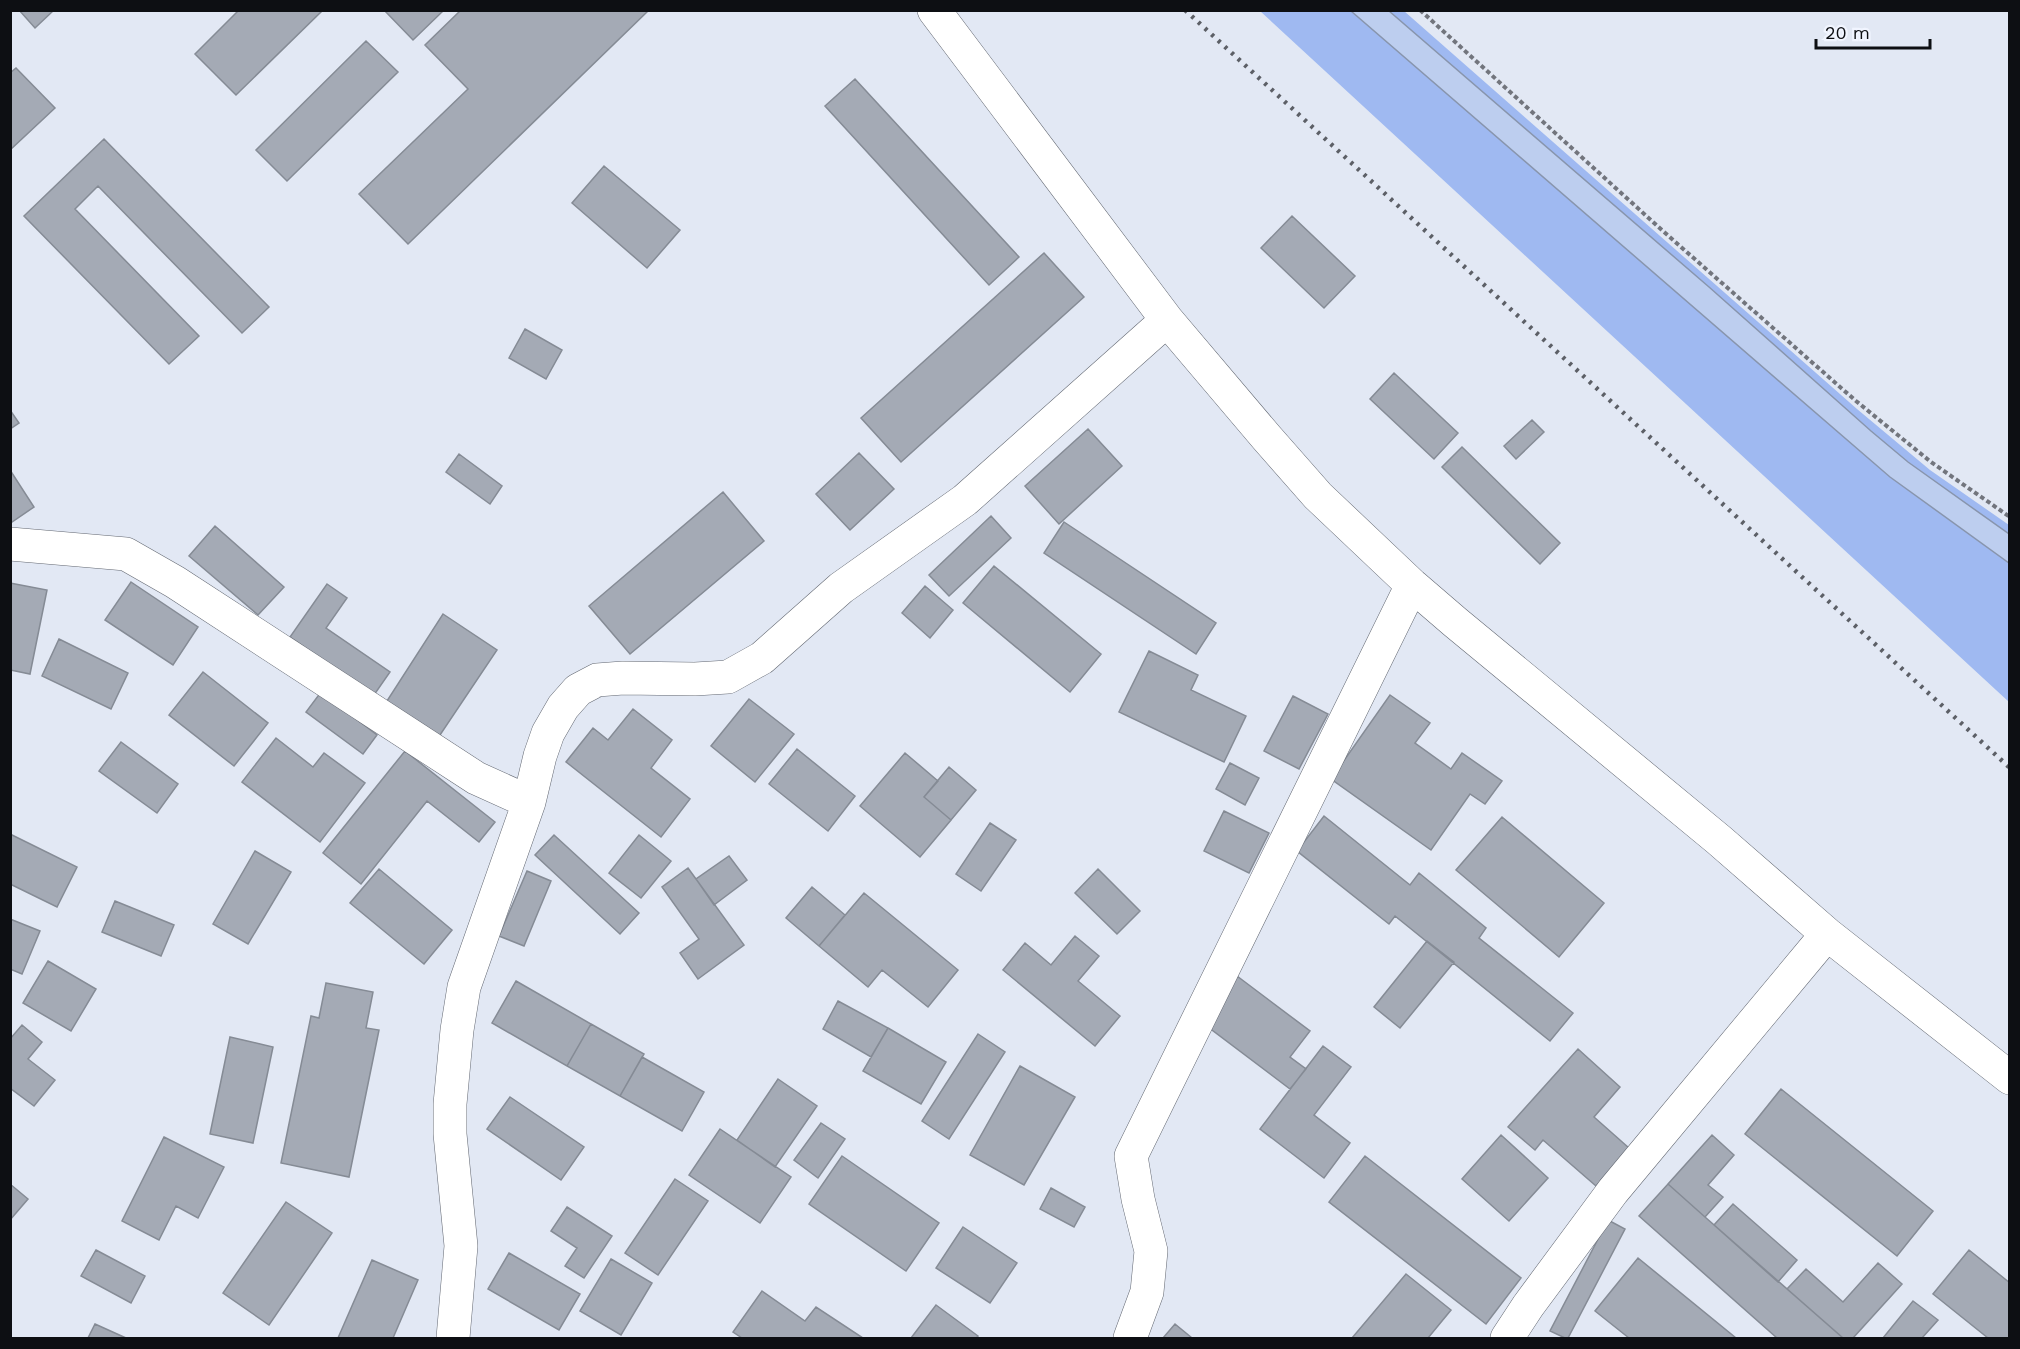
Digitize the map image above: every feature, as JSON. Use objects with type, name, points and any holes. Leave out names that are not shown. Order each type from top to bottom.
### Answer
[{"type":"street","points":[[934,10],[1167,320],[1318,496],[1412,585],[1719,840],[1827,934],[2010,1078]]},
{"type":"street","points":[[453,1338],[460,1246],[450,1134],[450,1104],[457,1030],[464,987],[529,802],[548,733],[563,707],[578,690],[597,680],[728,677],[762,658],[842,588],[965,500],[1167,320]]},
{"type":"street","points":[[10,544],[126,554],[175,582],[476,778],[529,802]]},
{"type":"street","points":[[1130,1338],[1147,1292],[1151,1251],[1138,1199],[1131,1156],[1412,585]]},
{"type":"street","points":[[1507,1338],[1613,1191],[1827,934]]},
{"type":"path","points":[[1420,10],[1664,232],[1856,401],[1930,462],[2010,517]]},
{"type":"shaded area","points":[[1260,11],[1351,11],[1890,477],[2009,563],[2009,702]]},
{"type":"shaded area","points":[[1351,11],[1389,11],[1709,287],[1871,431],[1908,462],[2009,534],[2009,563],[1890,477]]},
{"type":"shaded area","points":[[1389,11],[1404,11],[1857,409],[1930,470],[2009,525],[2009,534],[1908,462],[1871,431],[1709,287]]},
{"type":"building","points":[[19,10],[54,10],[35,28]]},
{"type":"building","points":[[239,10],[323,10],[236,95],[195,54]]},
{"type":"building","points":[[384,10],[444,10],[413,40]]},
{"type":"building","points":[[461,10],[649,10],[408,244],[359,194],[468,89],[425,45]]},
{"type":"building","points":[[366,41],[398,72],[287,181],[256,150]]},
{"type":"building","points":[[16,68],[55,108],[10,150],[10,73]]},
{"type":"building","points":[[855,79],[1019,257],[989,285],[825,106]]},
{"type":"building","points":[[104,139],[269,307],[242,333],[98,186],[75,209],[199,336],[169,364],[24,216]]},
{"type":"building","points":[[604,166],[680,230],[647,268],[572,203]]},
{"type":"building","points":[[1292,216],[1355,276],[1324,308],[1261,248]]},
{"type":"building","points":[[1044,253],[1084,297],[901,462],[861,418]]},
{"type":"building","points":[[525,329],[562,350],[546,379],[509,358]]},
{"type":"building","points":[[1394,373],[1458,433],[1434,459],[1370,399]]},
{"type":"building","points":[[10,410],[19,423],[10,429]]},
{"type":"building","points":[[1532,420],[1544,432],[1516,459],[1504,446]]},
{"type":"building","points":[[1088,429],[1122,466],[1059,524],[1025,486]]},
{"type":"building","points":[[1462,447],[1560,543],[1540,564],[1442,467]]},
{"type":"building","points":[[859,453],[894,489],[850,530],[816,494]]},
{"type":"building","points":[[459,454],[502,486],[490,504],[446,472]]},
{"type":"building","points":[[10,470],[34,507],[12,522],[10,520]]},
{"type":"building","points":[[723,492],[764,541],[630,654],[589,606]]},
{"type":"building","points":[[991,516],[1011,538],[949,596],[929,575]]},
{"type":"building","points":[[1064,522],[1216,623],[1196,654],[1044,553]]},
{"type":"building","points":[[215,526],[284,587],[258,615],[189,556]]},
{"type":"building","points":[[994,566],[1101,654],[1070,692],[963,603]]},
{"type":"building","points":[[131,582],[198,627],[173,665],[105,620]]},
{"type":"building","points":[[10,583],[47,590],[30,674],[10,670]]},
{"type":"building","points":[[327,584],[347,598],[326,628],[390,672],[374,695],[290,637]]},
{"type":"building","points":[[925,586],[953,610],[930,638],[902,613]]},
{"type":"building","points":[[443,614],[497,650],[438,738],[385,704]]},
{"type":"building","points":[[59,639],[128,673],[111,709],[42,676]]},
{"type":"building","points":[[1149,651],[1198,675],[1191,690],[1246,716],[1224,762],[1119,712]]},
{"type":"building","points":[[203,672],[268,723],[234,766],[169,715]]},
{"type":"building","points":[[321,692],[377,735],[363,754],[306,712]]},
{"type":"building","points":[[1390,695],[1430,723],[1415,743],[1451,769],[1462,753],[1502,781],[1485,804],[1470,794],[1431,850],[1331,779]]},
{"type":"building","points":[[1293,696],[1328,714],[1299,769],[1264,751]]},
{"type":"building","points":[[749,699],[794,734],[755,782],[711,746]]},
{"type":"building","points":[[633,709],[672,740],[651,768],[690,799],[661,837],[566,762],[593,728],[608,740]]},
{"type":"building","points":[[276,738],[313,767],[324,753],[365,783],[320,842],[242,782]]},
{"type":"building","points":[[121,742],[178,784],[157,813],[99,771]]},
{"type":"building","points":[[797,749],[855,796],[828,831],[769,784]]},
{"type":"building","points":[[405,751],[495,822],[479,842],[427,801],[361,884],[323,853]]},
{"type":"building","points":[[905,753],[938,781],[924,797],[951,820],[920,857],[860,806]]},
{"type":"building","points":[[1230,763],[1259,778],[1245,805],[1216,789]]},
{"type":"building","points":[[949,767],[976,790],[951,820],[924,797]]},
{"type":"building","points":[[1224,811],[1269,833],[1249,873],[1204,851]]},
{"type":"building","points":[[1324,816],[1410,885],[1419,873],[1486,928],[1479,938],[1573,1013],[1550,1041],[1395,916],[1389,924],[1297,851]]},
{"type":"building","points":[[1502,817],[1604,903],[1559,957],[1456,870]]},
{"type":"building","points":[[990,823],[1016,840],[981,891],[956,874]]},
{"type":"building","points":[[10,834],[77,867],[57,907],[10,884]]},
{"type":"building","points":[[554,835],[639,913],[620,934],[535,855]]},
{"type":"building","points":[[639,835],[671,861],[641,898],[609,873]]},
{"type":"building","points":[[255,851],[291,872],[248,944],[213,924]]},
{"type":"building","points":[[729,856],[747,880],[714,905],[696,879]]},
{"type":"building","points":[[688,868],[744,945],[698,979],[680,953],[699,939],[662,887]]},
{"type":"building","points":[[379,869],[452,930],[424,964],[350,903]]},
{"type":"building","points":[[1098,869],[1140,911],[1117,934],[1075,893]]},
{"type":"building","points":[[527,871],[551,881],[524,946],[499,936]]},
{"type":"building","points":[[812,887],[845,915],[819,946],[786,918]]},
{"type":"building","points":[[864,893],[958,970],[928,1007],[882,970],[868,987],[819,946]]},
{"type":"building","points":[[115,901],[174,925],[161,956],[102,932]]},
{"type":"building","points":[[10,919],[40,931],[22,974],[10,969]]},
{"type":"building","points":[[1075,936],[1099,956],[1078,981],[1120,1016],[1095,1046],[1003,970],[1025,943],[1051,965]]},
{"type":"building","points":[[1427,941],[1454,962],[1400,1028],[1374,1007]]},
{"type":"building","points":[[48,961],[96,989],[71,1031],[23,1003]]},
{"type":"building","points":[[1237,976],[1310,1031],[1290,1057],[1306,1069],[1290,1089],[1208,1027]]},
{"type":"building","points":[[516,981],[591,1024],[567,1066],[492,1023]]},
{"type":"building","points":[[326,983],[373,992],[366,1028],[379,1030],[349,1177],[281,1163],[311,1016],[319,1018]]},
{"type":"building","points":[[838,1001],[888,1028],[871,1057],[823,1029]]},
{"type":"building","points":[[591,1024],[644,1054],[620,1096],[567,1066]]},
{"type":"building","points":[[22,1025],[42,1042],[28,1059],[55,1080],[34,1106],[10,1088],[10,1039]]},
{"type":"building","points":[[888,1028],[946,1062],[921,1104],[863,1071]]},
{"type":"building","points":[[978,1034],[1005,1052],[949,1139],[922,1121]]},
{"type":"building","points":[[230,1037],[273,1047],[253,1143],[210,1134]]},
{"type":"building","points":[[1323,1046],[1351,1067],[1314,1115],[1350,1143],[1324,1178],[1260,1129]]},
{"type":"building","points":[[1578,1049],[1620,1087],[1594,1117],[1629,1148],[1596,1186],[1543,1140],[1535,1150],[1508,1127]]},
{"type":"building","points":[[642,1057],[704,1092],[682,1131],[620,1096]]},
{"type":"building","points":[[1020,1066],[1075,1097],[1024,1185],[970,1155]]},
{"type":"building","points":[[778,1079],[817,1106],[775,1167],[737,1140]]},
{"type":"building","points":[[1781,1089],[1933,1211],[1897,1256],[1745,1134]]},
{"type":"building","points":[[510,1097],[584,1147],[561,1180],[487,1129]]},
{"type":"building","points":[[821,1123],[845,1139],[818,1178],[794,1160]]},
{"type":"building","points":[[720,1129],[791,1177],[760,1223],[689,1175]]},
{"type":"building","points":[[1501,1135],[1548,1178],[1509,1221],[1462,1179]]},
{"type":"building","points":[[1712,1135],[1734,1155],[1708,1185],[1723,1197],[1705,1217],[1668,1184]]},
{"type":"building","points":[[164,1137],[224,1167],[198,1218],[176,1206],[159,1240],[122,1221]]},
{"type":"building","points":[[842,1156],[939,1223],[906,1271],[809,1204]]},
{"type":"building","points":[[1365,1156],[1521,1278],[1486,1324],[1329,1202]]},
{"type":"building","points":[[675,1179],[708,1201],[658,1275],[625,1253]]},
{"type":"building","points":[[10,1184],[28,1199],[10,1220]]},
{"type":"building","points":[[1668,1184],[1843,1338],[1777,1338],[1639,1216]]},
{"type":"building","points":[[1051,1188],[1085,1207],[1074,1227],[1040,1209]]},
{"type":"building","points":[[286,1202],[332,1233],[269,1325],[223,1293]]},
{"type":"building","points":[[1733,1204],[1797,1260],[1778,1282],[1714,1225]]},
{"type":"building","points":[[567,1207],[612,1236],[584,1278],[565,1266],[577,1248],[551,1231]]},
{"type":"building","points":[[1608,1220],[1625,1229],[1568,1338],[1565,1338],[1550,1331]]},
{"type":"building","points":[[963,1227],[1017,1263],[990,1303],[936,1268]]},
{"type":"building","points":[[96,1250],[145,1276],[131,1303],[81,1276]]},
{"type":"building","points":[[1969,1250],[2010,1283],[2010,1338],[1988,1338],[1933,1294]]},
{"type":"building","points":[[509,1253],[580,1294],[559,1330],[488,1289]]},
{"type":"building","points":[[1638,1258],[1736,1338],[1629,1338],[1595,1311]]},
{"type":"building","points":[[611,1259],[652,1283],[621,1335],[580,1311]]},
{"type":"building","points":[[372,1260],[418,1280],[393,1338],[338,1338]]},
{"type":"building","points":[[1878,1263],[1902,1284],[1853,1338],[1843,1338],[1787,1289],[1806,1269],[1843,1302]]},
{"type":"building","points":[[1406,1274],[1451,1310],[1428,1338],[1352,1338]]},
{"type":"building","points":[[762,1291],[805,1321],[816,1307],[863,1338],[742,1338],[733,1332]]},
{"type":"building","points":[[1913,1301],[1938,1320],[1922,1338],[1883,1338]]},
{"type":"building","points":[[936,1305],[978,1336],[976,1338],[911,1338]]},
{"type":"building","points":[[95,1324],[126,1338],[88,1338]]},
{"type":"building","points":[[1175,1324],[1192,1338],[1163,1338]]},
{"type":"railway","points":[[1185,10],[2010,768]]}]
